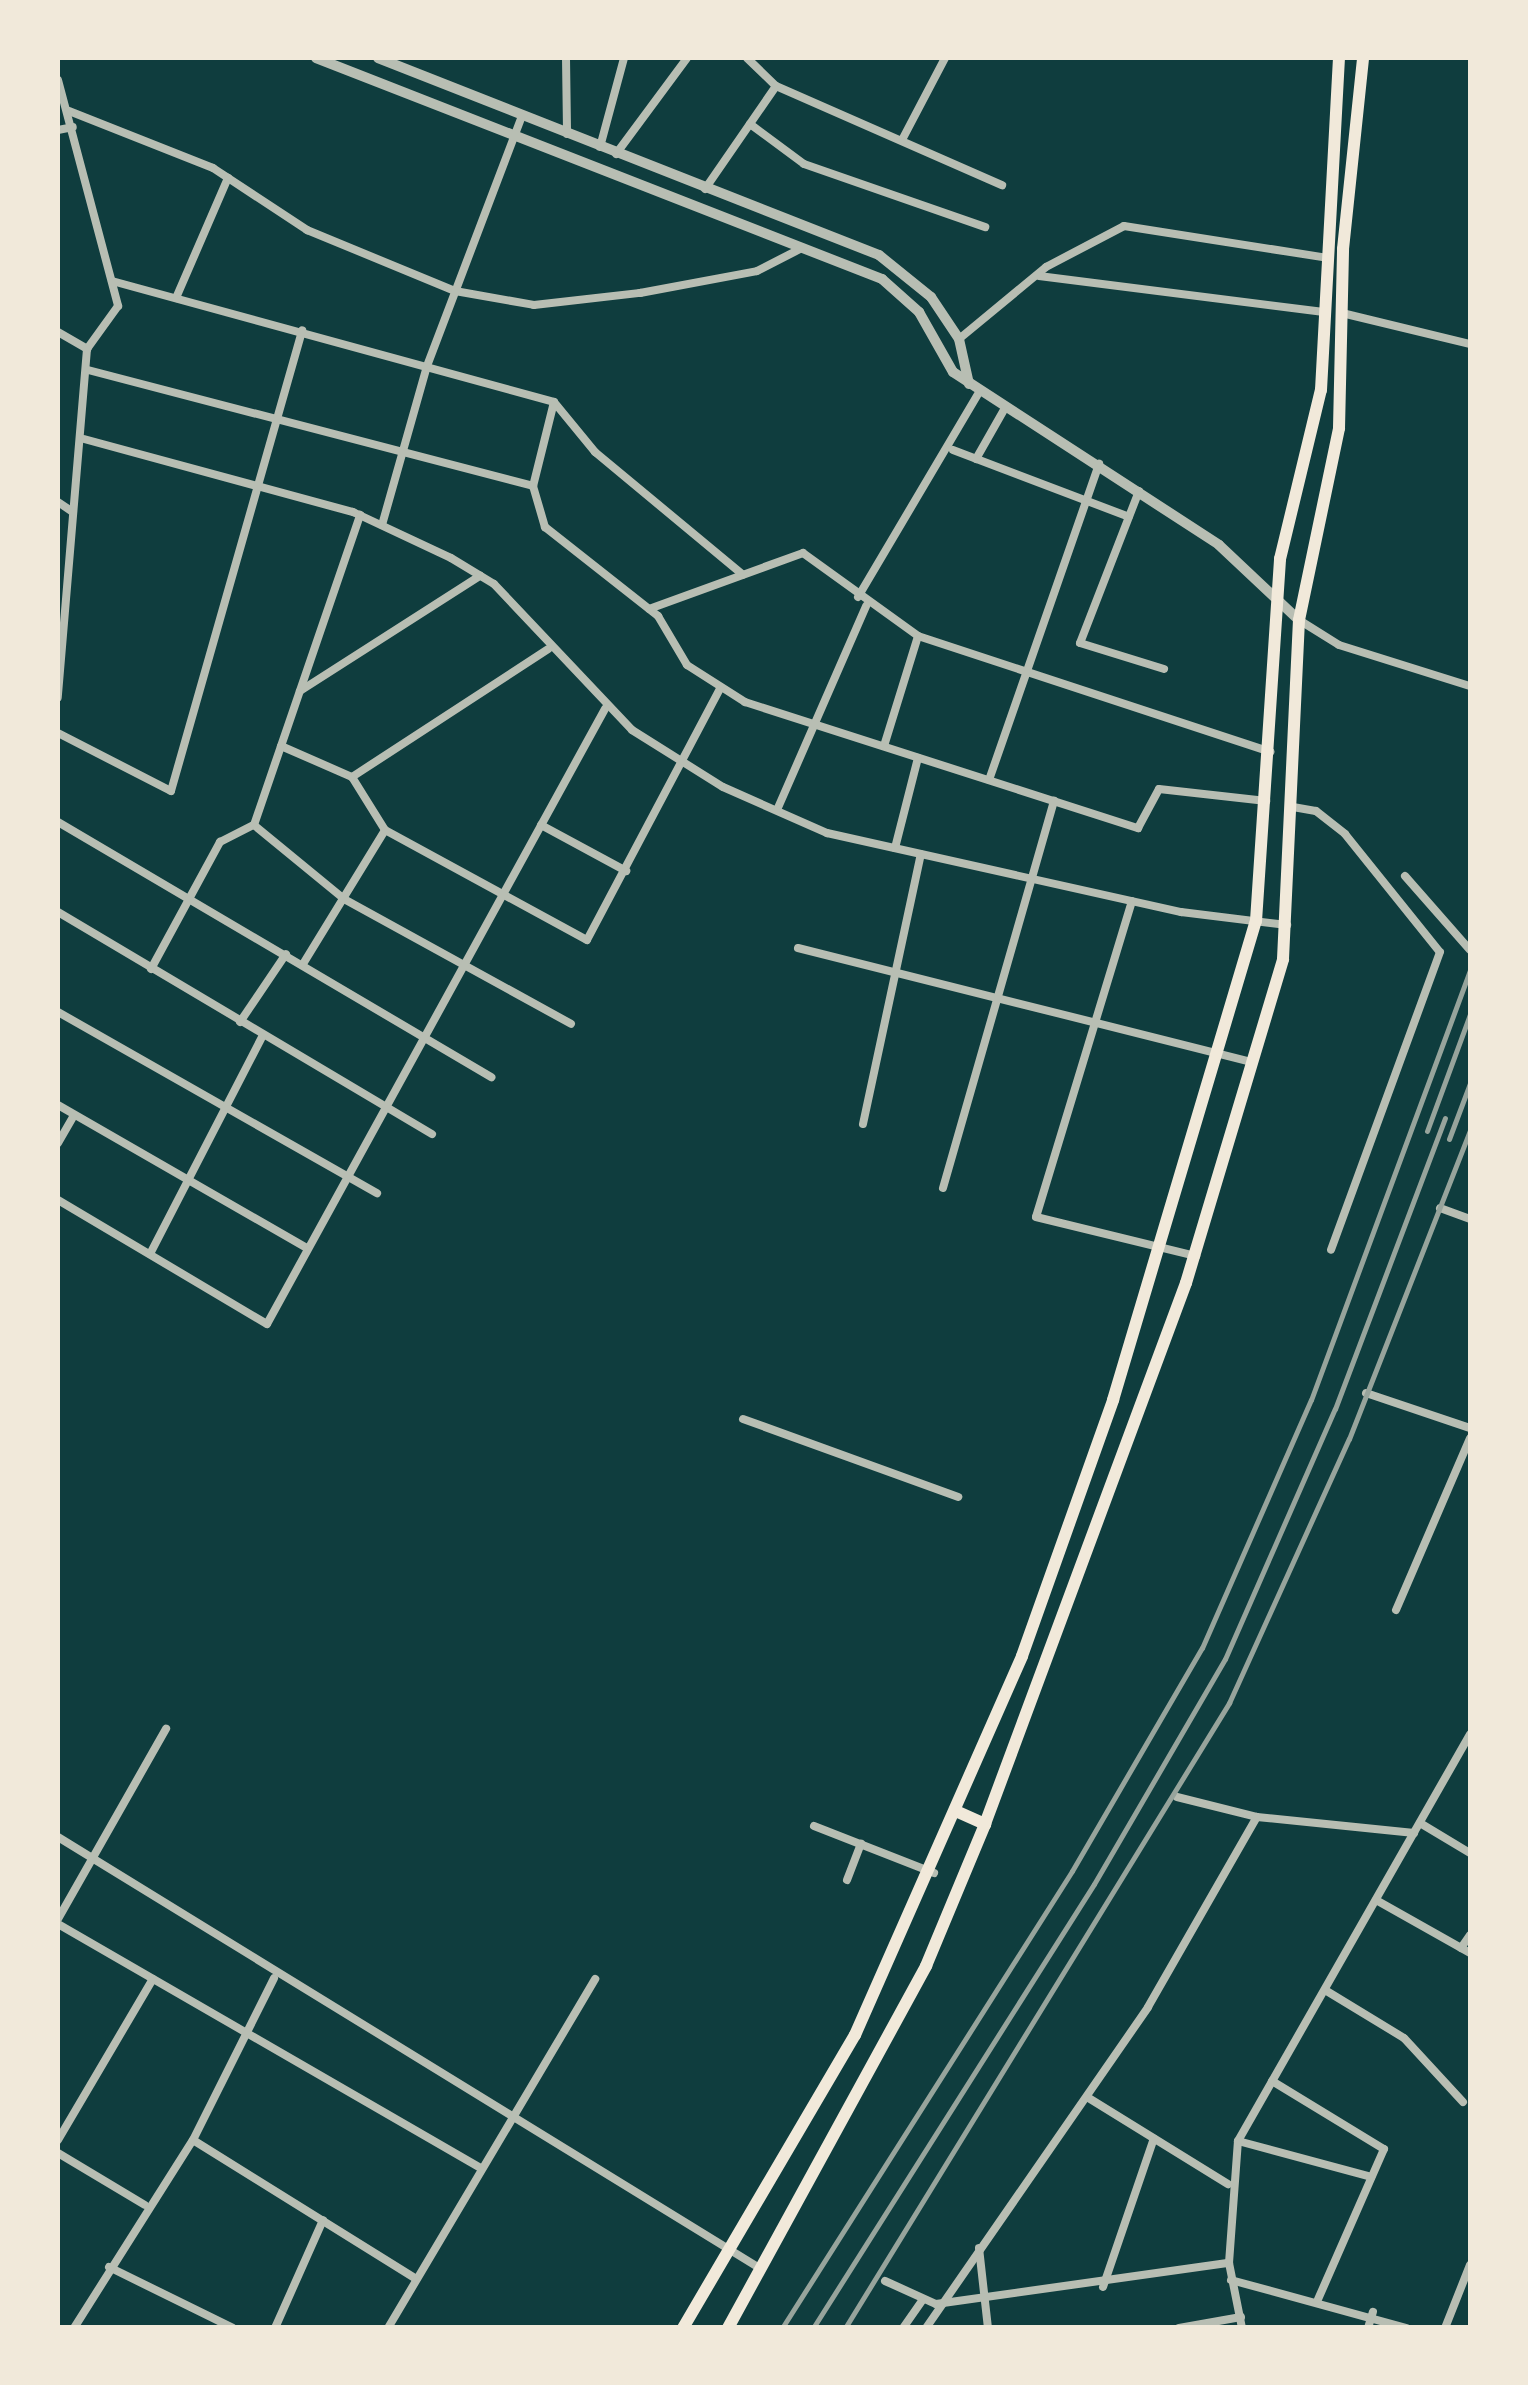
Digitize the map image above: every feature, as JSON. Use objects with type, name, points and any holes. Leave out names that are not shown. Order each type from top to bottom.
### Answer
[{"type":"main road","points":[[683,2328],[855,2035],[934,1873],[1070,1523],[1158,1250],[1256,921],[1278,601],[1321,390],[1323,257],[1339,58]]},
{"type":"main road","points":[[728,2328],[926,1966],[986,1824],[1196,1256],[1251,1062],[1287,925],[1299,620],[1338,428],[1346,314],[1342,249],[1362,58]]},
{"type":"main road","points":[[958,1812],[986,1824]]},
{"type":"street","points":[[316,58],[512,138],[804,246],[908,298],[969,384],[1099,464],[1219,545],[1299,620],[1338,645],[1470,686]]},
{"type":"street","points":[[382,58],[616,154],[879,255],[918,282],[959,339],[969,384]]},
{"type":"street","points":[[566,58],[567,134]]},
{"type":"street","points":[[600,147],[624,58]]},
{"type":"street","points":[[616,154],[687,58]]},
{"type":"street","points":[[747,58],[776,86],[1002,185]]},
{"type":"street","points":[[902,140],[945,58]]},
{"type":"street","points":[[58,80],[118,306],[87,349],[84,438],[73,512],[58,698]]},
{"type":"street","points":[[705,189],[776,86]]},
{"type":"street","points":[[68,110],[228,178],[306,230],[454,291],[534,304],[757,271],[804,246]]},
{"type":"street","points":[[382,525],[406,454],[427,366],[522,116]]},
{"type":"street","points":[[750,124],[804,164],[985,228]]},
{"type":"street","points":[[58,130],[73,127]]},
{"type":"street","points":[[176,298],[228,178]]},
{"type":"street","points":[[959,339],[1039,276],[1124,226],[1323,257]]},
{"type":"street","points":[[1039,276],[1322,312]]},
{"type":"street","points":[[112,281],[554,402],[595,452],[744,575]]},
{"type":"street","points":[[1346,314],[1470,344]]},
{"type":"street","points":[[58,733],[171,791],[262,489],[302,330]]},
{"type":"street","points":[[58,332],[87,349]]},
{"type":"street","points":[[88,370],[533,486]]},
{"type":"street","points":[[858,597],[953,450],[980,391]]},
{"type":"street","points":[[554,402],[533,486],[544,527],[650,609],[687,666],[721,687],[809,722],[1138,828],[1158,788],[1267,801]]},
{"type":"street","points":[[976,460],[1004,408]]},
{"type":"street","points":[[84,438],[360,515],[480,576],[606,709],[680,760],[776,810],[921,854],[1132,901],[1287,925]]},
{"type":"street","points":[[953,450],[1085,504],[1129,517]]},
{"type":"street","points":[[990,780],[1099,464]]},
{"type":"street","points":[[1139,491],[1080,642],[1164,669]]},
{"type":"street","points":[[58,502],[73,512]]},
{"type":"street","points":[[152,969],[220,842],[254,825],[360,515]]},
{"type":"street","points":[[650,609],[803,553],[866,606],[918,636],[1023,677],[1270,752]]},
{"type":"street","points":[[300,691],[480,576]]},
{"type":"street","points":[[776,810],[809,722],[866,606]]},
{"type":"street","points":[[884,746],[918,636]]},
{"type":"street","points":[[352,776],[548,649]]},
{"type":"street","points":[[282,746],[352,776],[385,830],[586,940],[721,687]]},
{"type":"street","points":[[58,1200],[267,1324],[606,709]]},
{"type":"street","points":[[895,848],[918,758]]},
{"type":"street","points":[[943,1188],[1025,877],[1054,801]]},
{"type":"street","points":[[1293,807],[1316,811],[1345,834],[1440,952],[1331,1250]]},
{"type":"street","points":[[58,822],[192,897],[490,1077]]},
{"type":"street","points":[[541,824],[626,871]]},
{"type":"street","points":[[254,825],[344,899],[571,1024]]},
{"type":"street","points":[[302,964],[385,830]]},
{"type":"street","points":[[863,1124],[921,854]]},
{"type":"street","points":[[1406,876],[1470,950]]},
{"type":"street","points":[[1132,901],[1036,1217],[1158,1250],[1196,1256]]},
{"type":"street","points":[[58,912],[432,1134]]},
{"type":"street","points":[[798,948],[894,978],[1251,1062]]},
{"type":"street","points":[[240,1022],[286,954]]},
{"type":"street","points":[[58,1012],[377,1193]]},
{"type":"street","points":[[150,1254],[263,1035]]},
{"type":"street","points":[[58,1105],[306,1248]]},
{"type":"street","points":[[58,1143],[74,1115]]},
{"type":"street","points":[[1440,1208],[1470,1219]]},
{"type":"street","points":[[1366,1393],[1470,1428]]},
{"type":"street","points":[[744,1419],[958,1497]]},
{"type":"street","points":[[1396,1610],[1470,1438]]},
{"type":"street","points":[[166,1730],[90,1856],[58,1921],[481,2168]]},
{"type":"street","points":[[1179,2328],[1241,2322],[1229,2263],[1228,2184],[1238,2141],[1470,1734]]},
{"type":"street","points":[[1177,1797],[1256,1818],[1414,1833]]},
{"type":"street","points":[[926,2328],[936,2304],[1088,2097],[1256,1818]]},
{"type":"street","points":[[1420,1823],[1470,1853]]},
{"type":"street","points":[[814,1826],[934,1873]]},
{"type":"street","points":[[58,1837],[274,1978],[761,2269]]},
{"type":"street","points":[[847,1880],[861,1844]]},
{"type":"street","points":[[1376,1900],[1466,1951],[1470,1935]]},
{"type":"street","points":[[74,2328],[145,2205],[193,2140],[274,1978]]},
{"type":"street","points":[[58,2140],[153,1979]]},
{"type":"street","points":[[388,2328],[595,1979]]},
{"type":"street","points":[[1325,1990],[1404,2038],[1463,2102]]},
{"type":"street","points":[[1272,2081],[1384,2149],[1318,2299]]},
{"type":"street","points":[[1088,2097],[1228,2184]]},
{"type":"street","points":[[1102,2287],[1154,2138]]},
{"type":"street","points":[[193,2140],[416,2279]]},
{"type":"street","points":[[1238,2141],[1372,2177]]},
{"type":"street","points":[[58,2153],[145,2205]]},
{"type":"street","points":[[275,2328],[323,2220]]},
{"type":"street","points":[[979,2247],[988,2328]]},
{"type":"street","points":[[886,2281],[936,2304],[1102,2287],[1229,2263]]},
{"type":"street","points":[[1444,2328],[1470,2266]]},
{"type":"street","points":[[109,2267],[233,2328]]},
{"type":"street","points":[[1232,2280],[1373,2312],[1408,2328]]},
{"type":"street","points":[[903,2328],[922,2299]]},
{"type":"street","points":[[1368,2328],[1373,2312]]},
{"type":"railway","points":[[782,2328],[1072,1871],[1202,1648],[1311,1400],[1470,970]]},
{"type":"railway","points":[[1427,1131],[1470,1014]]},
{"type":"railway","points":[[1449,1139],[1470,1083]]},
{"type":"railway","points":[[813,2328],[1094,1884],[1225,1659],[1335,1409],[1445,1118]]},
{"type":"railway","points":[[845,2328],[1229,1703],[1349,1439],[1470,1130]]}]
